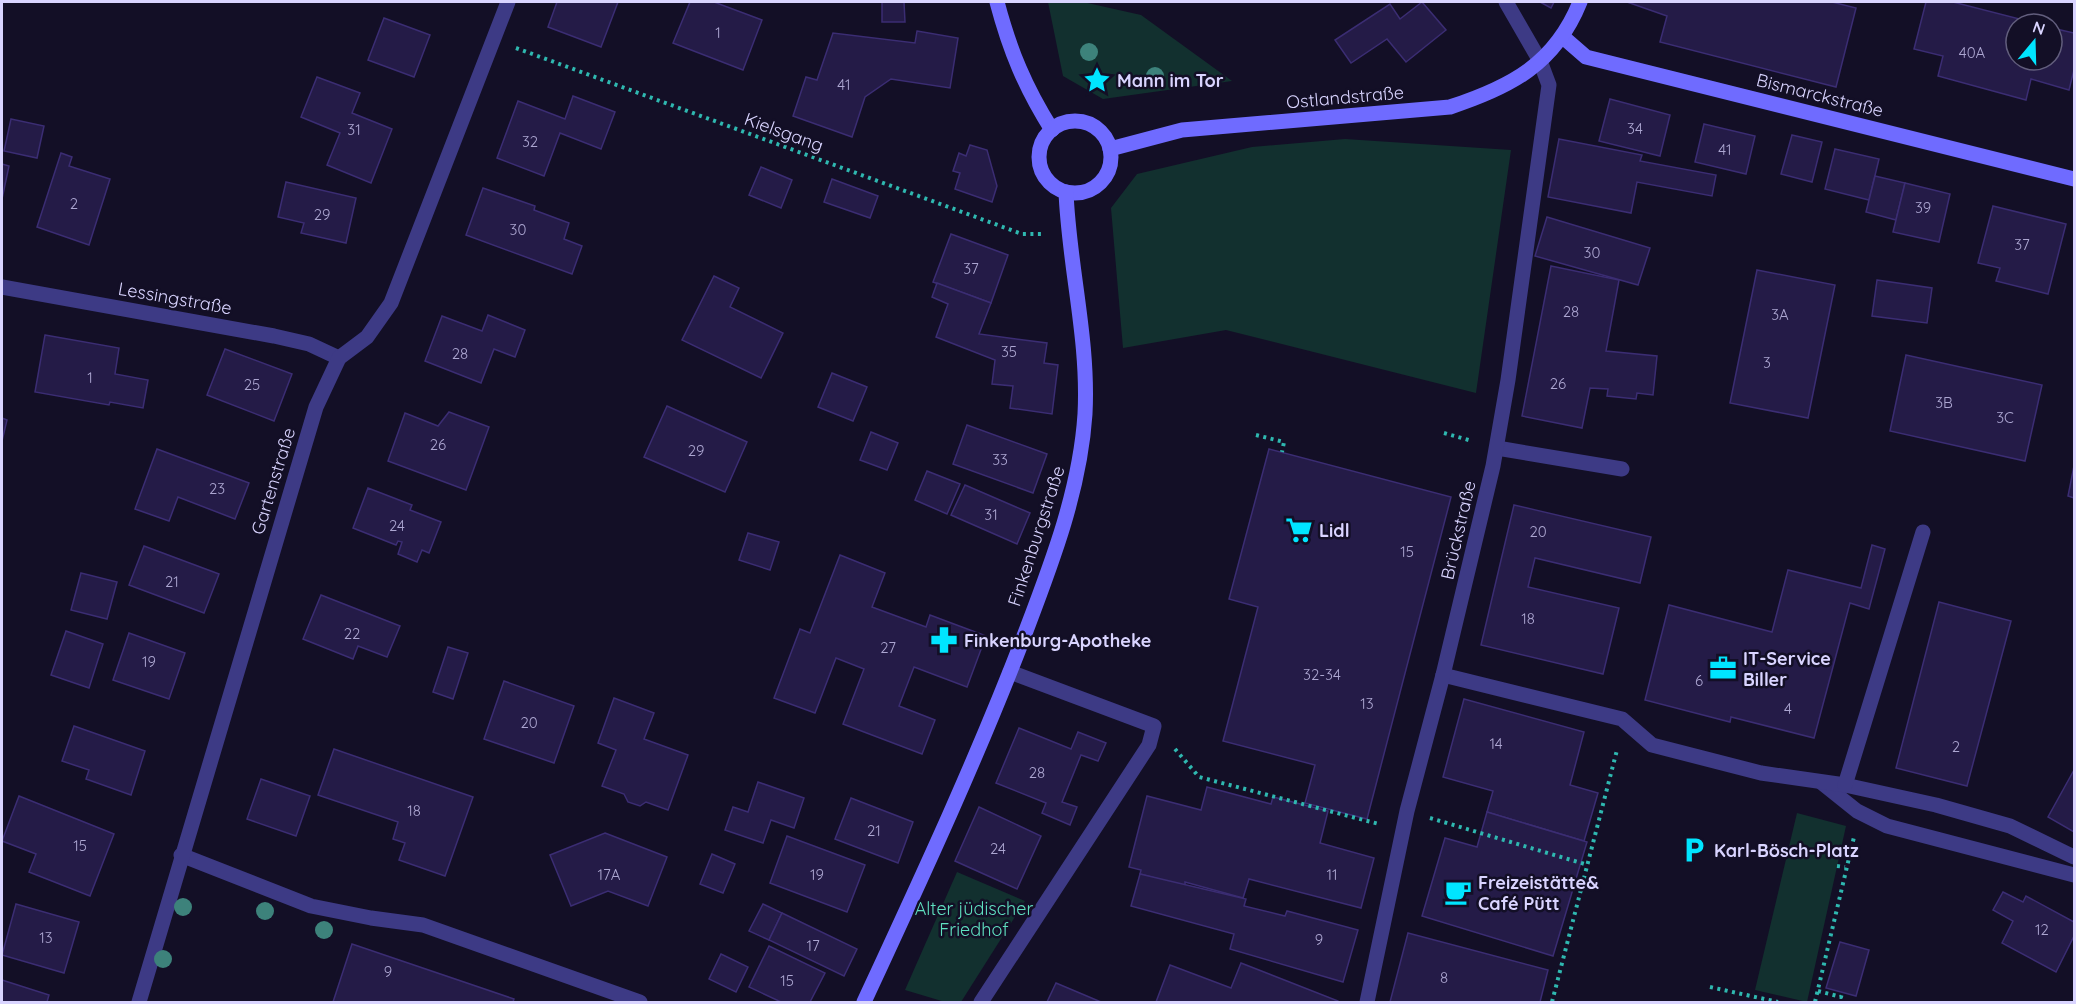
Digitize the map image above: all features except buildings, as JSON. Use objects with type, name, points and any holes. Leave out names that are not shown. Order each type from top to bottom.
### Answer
[{"type":"street","name":"Gartenstraße","points":[[139,1002],[316,407],[339,358],[367,337],[391,303],[508,2]]},
{"type":"street","points":[[997,2],[1010,48],[1028,92],[1052,130]]},
{"type":"street","name":"Brückstraße","points":[[1367,1002],[1407,811],[1443,675],[1497,447],[1549,85],[1540,61],[1506,2]]},
{"type":"street","name":"Ostlandstraße","points":[[1110,149],[1182,130],[1450,107],[1484,96],[1520,77],[1540,61],[1563,37],[1580,2]]},
{"type":"street","name":"Bismarckstraße","points":[[1563,37],[1586,57],[2074,179]]},
{"type":"street","points":[[1066,122],[1085,123],[1105,136],[1110,149],[1108,173],[1100,184],[1091,190],[1066,192],[1046,179],[1038,158],[1042,141],[1052,130],[1066,122]]},
{"type":"street","name":"Finkenburgstraße","points":[[864,1002],[965,783],[1010,672],[1060,536],[1080,463],[1085,414],[1085,358],[1068,234],[1066,192]]},
{"type":"street","name":"Lessingstraße","points":[[2,287],[274,336],[309,344],[339,358]]},
{"type":"street","points":[[1497,447],[1622,469]]},
{"type":"street","points":[[1845,785],[1923,532]]},
{"type":"street","points":[[981,1002],[1149,745],[1155,726],[1010,672]]},
{"type":"street","points":[[1443,675],[1622,719],[1652,745],[1761,773],[1845,785],[1936,805],[2010,826],[2074,857]]},
{"type":"street","points":[[1822,783],[1861,813],[1887,825],[2074,875]]},
{"type":"street","points":[[181,855],[311,906],[423,925],[640,1002]]},
{"type":"path","name":"Kielsgang","points":[[493,39],[1022,234],[1068,234]]},
{"type":"path","points":[[1256,435],[1284,442],[1282,452]]},
{"type":"path","points":[[1552,1002],[1621,736],[1622,719]]},
{"type":"path","points":[[1155,726],[1199,777],[1403,830]]},
{"type":"path","points":[[1407,811],[1588,865]]},
{"type":"path","points":[[1815,1002],[1861,813]]},
{"type":"path","points":[[1837,866],[1845,867]]},
{"type":"path","points":[[1710,987],[1778,1002]]},
{"type":"path","points":[[1818,991],[1841,997],[1842,993]]},
{"type":"green space","points":[[1048,2],[1083,2],[1141,15],[1232,81],[1103,99],[1063,76]]},
{"type":"green space","points":[[1345,139],[1511,150],[1476,393],[1226,330],[1123,348],[1111,208],[1137,174],[1252,147]]},
{"type":"green space","points":[[1797,813],[1846,826],[1807,1002],[1755,990]]},
{"type":"green space","name":"Alter jüdischer Friedhof","points":[[957,872],[1025,901],[961,1002],[945,1002],[905,990]]},
{"type":"place","name":"Mann im Tor","points":[[1097,80]]},
{"type":"place","name":"Lidl","points":[[1299,530]]},
{"type":"place","name":"Finkenburg-Apotheke","points":[[944,640]]},
{"type":"place","name":"IT-Service Biller","points":[[1723,668]]},
{"type":"place","name":"Karl-Bösch-Platz","points":[[1694,850]]},
{"type":"place","name":"Freizeistätte& Café Pütt","points":[[1458,892]]}]
